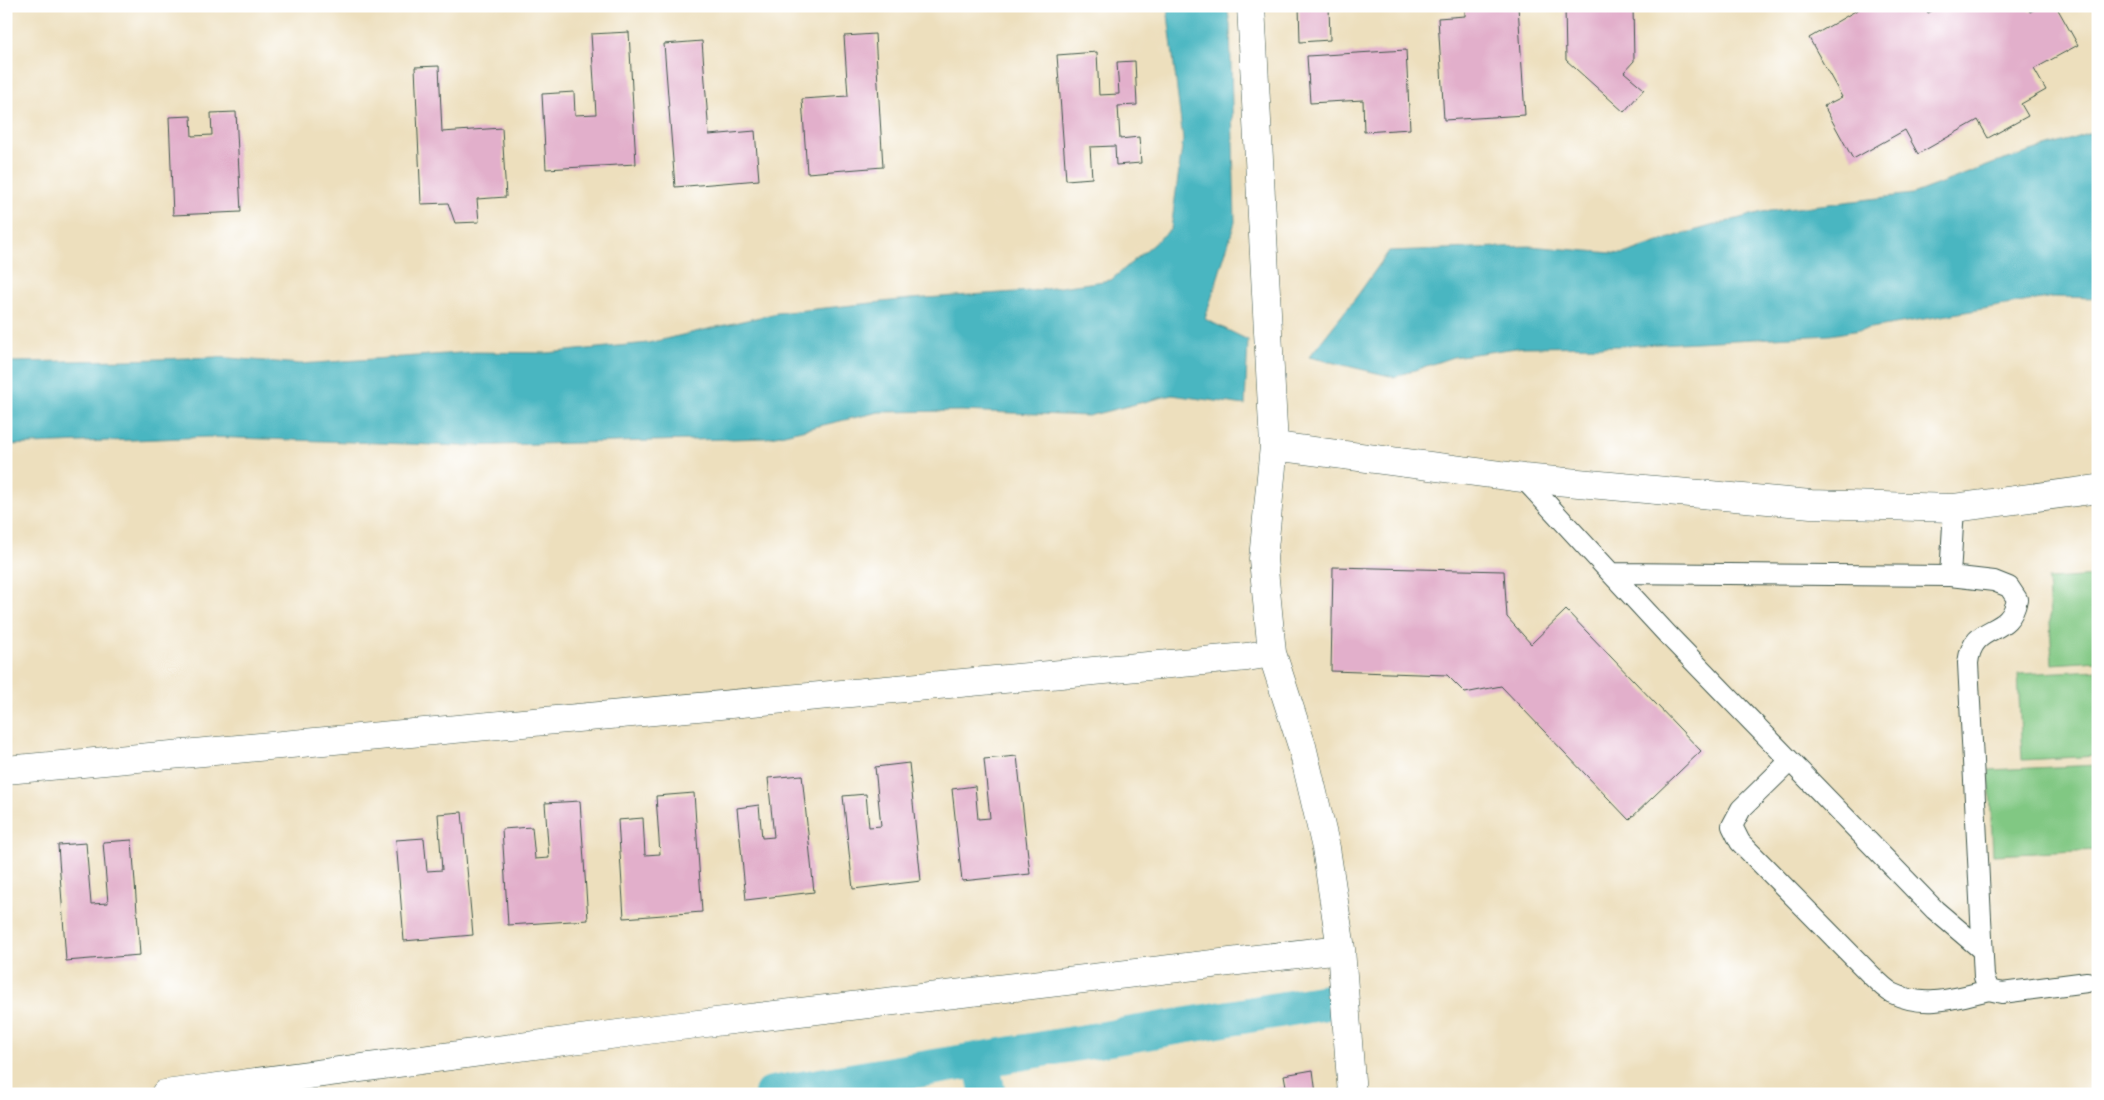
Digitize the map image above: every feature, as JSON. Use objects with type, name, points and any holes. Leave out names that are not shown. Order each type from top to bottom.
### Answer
[{"type":"street","points":[[1251,6],[1274,446],[1263,559],[1272,653],[1302,746],[1326,848],[1341,949],[1352,1094]]},
{"type":"street","points":[[1274,446],[1523,478],[1810,504],[1954,508],[2098,489]]},
{"type":"street","points":[[6,770],[1237,658],[1272,653]]},
{"type":"street","points":[[165,1094],[663,1028],[1341,949]]},
{"type":"lane","points":[[1523,478],[1668,635],[1790,761],[1935,910],[1982,950]]},
{"type":"lane","points":[[1950,576],[1954,508]]},
{"type":"lane","points":[[1612,574],[1950,576],[1994,581],[2009,587],[2018,599],[2015,612],[2005,624],[1976,639],[1969,651],[1968,663],[1982,950],[1984,977],[1989,990]]},
{"type":"lane","points":[[1790,761],[1740,810],[1732,826],[1740,842],[1871,975],[1891,992],[1916,1001],[1946,1001],[1989,990],[2002,993],[2087,982]]},
{"type":"green space","points":[[2098,576],[2098,661],[2052,664],[2048,579]]},
{"type":"green space","points":[[2098,670],[2098,756],[2022,760],[2018,674]]},
{"type":"green space","points":[[2098,765],[2098,850],[1993,855],[1989,770]]},
{"type":"water","points":[[1167,6],[1227,6],[1230,24],[1235,222],[1205,319],[1248,340],[1245,405],[1172,395],[1088,416],[961,411],[879,412],[767,438],[462,446],[209,437],[6,445],[6,362],[217,357],[300,364],[475,352],[547,353],[648,343],[777,313],[910,299],[1031,291],[1111,280],[1171,229],[1183,140]]},
{"type":"water","points":[[2098,131],[2098,298],[2053,297],[1830,335],[1620,346],[1523,347],[1453,357],[1394,377],[1309,357],[1357,296],[1389,251],[1529,246],[1623,254],[1682,234],[1762,212],[1912,194],[1995,163]]},
{"type":"building","points":[[1299,6],[1329,6],[1330,40],[1300,42]]},
{"type":"building","points":[[1465,6],[1518,6],[1525,115],[1444,120],[1438,18],[1465,16]]},
{"type":"building","points":[[1565,6],[1633,6],[1634,61],[1624,72],[1644,89],[1624,112],[1566,60]]},
{"type":"building","points":[[1864,6],[1925,6],[1928,13],[1941,6],[2027,6],[2030,12],[2040,6],[2056,6],[2078,45],[2034,69],[2046,90],[2021,104],[2028,116],[1988,138],[1978,120],[1918,154],[1905,130],[1853,159],[1824,106],[1842,97],[1809,38]]},
{"type":"building","points":[[629,32],[636,164],[546,169],[542,94],[574,92],[575,115],[596,114],[591,34]]},
{"type":"building","points":[[875,34],[883,167],[807,173],[802,99],[848,96],[844,36]]},
{"type":"building","points":[[702,41],[709,135],[755,131],[759,180],[675,187],[664,44]]},
{"type":"building","points":[[1406,50],[1410,129],[1364,132],[1363,100],[1310,103],[1307,56]]},
{"type":"building","points":[[1097,52],[1099,95],[1119,94],[1117,62],[1135,61],[1137,105],[1118,106],[1120,139],[1139,137],[1141,163],[1116,165],[1115,146],[1090,147],[1092,178],[1066,180],[1057,55]]},
{"type":"building","points":[[439,66],[442,132],[502,128],[506,197],[477,199],[479,222],[455,223],[448,203],[421,204],[415,67]]},
{"type":"building","points":[[236,112],[241,212],[173,215],[169,117],[191,116],[192,136],[212,135],[211,113]]},
{"type":"building","points":[[1333,567],[1504,571],[1507,617],[1531,644],[1566,610],[1701,751],[1629,820],[1501,686],[1465,693],[1447,675],[1331,671]]},
{"type":"building","points":[[1017,756],[1030,874],[962,881],[952,789],[975,786],[978,819],[990,818],[984,759]]},
{"type":"building","points":[[909,763],[921,881],[853,889],[843,796],[866,794],[869,827],[881,826],[875,767]]},
{"type":"building","points":[[802,775],[814,892],[746,900],[737,808],[759,805],[762,838],[774,837],[768,778]]},
{"type":"building","points":[[694,793],[702,912],[624,918],[618,820],[643,818],[645,855],[660,854],[656,796]]},
{"type":"building","points":[[580,801],[588,920],[508,925],[502,829],[532,827],[535,859],[549,858],[545,803]]},
{"type":"building","points":[[462,812],[473,935],[404,941],[396,840],[424,838],[427,871],[442,870],[438,814]]},
{"type":"building","points":[[132,840],[140,955],[66,961],[58,845],[86,843],[91,904],[108,903],[103,842]]},
{"type":"building","points":[[1313,1070],[1316,1094],[1251,1094],[1286,1086],[1284,1075]]},
{"type":"waterway","points":[[772,1094],[1327,1002]]},
{"type":"waterway","points":[[981,1060],[988,1094]]}]
